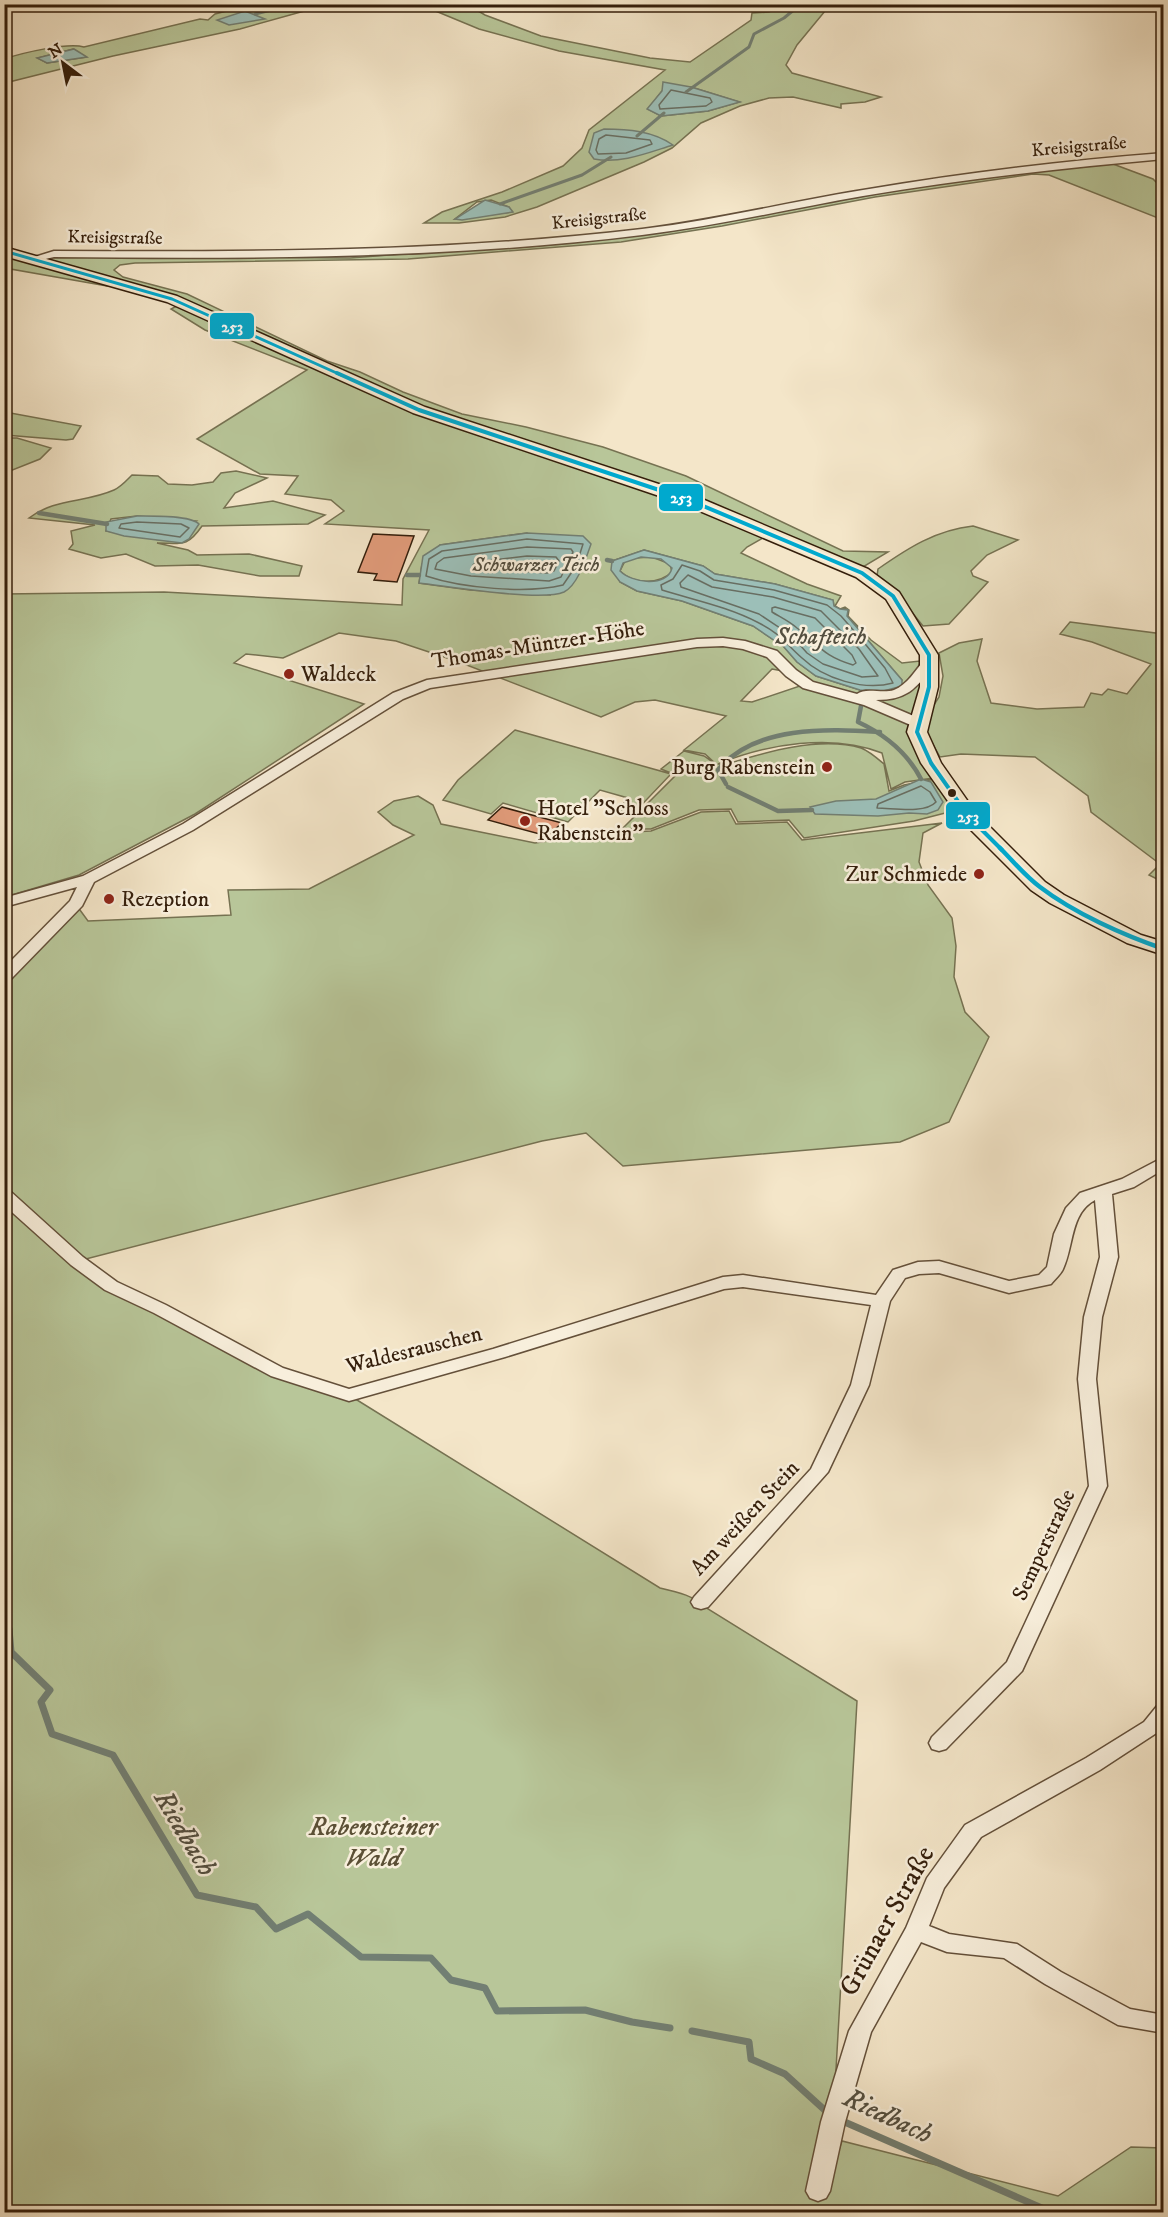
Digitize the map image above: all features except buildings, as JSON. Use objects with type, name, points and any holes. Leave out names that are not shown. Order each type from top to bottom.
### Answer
[{"type":"main road","points":[[4,251],[172,299],[419,410],[688,500],[853,569],[874,581],[893,596],[929,655],[929,687],[917,732],[932,762],[969,816],[1038,886],[1088,917],[1134,939],[1164,949]]},
{"type":"street","name":"Kreisigstraße","points":[[33,259],[54,254],[255,256],[344,254],[596,236],[704,222],[981,174],[1164,156]]},
{"type":"street","name":"Thomas-Müntzer-Höhe","points":[[4,903],[88,879],[188,827],[398,696],[427,684],[697,643],[723,642],[745,645],[772,654],[808,685],[844,694],[918,723]]},
{"type":"street","points":[[844,694],[889,697],[902,692],[929,663]]},
{"type":"street","points":[[4,977],[77,903],[88,879]]},
{"type":"street","name":"Am weißen Stein","points":[[701,1602],[819,1473],[860,1385],[881,1301],[899,1274],[918,1268],[939,1268],[1009,1287],[1045,1280],[1055,1269],[1063,1234],[1075,1208],[1086,1197],[1128,1183],[1164,1162]]},
{"type":"street","name":"Semperstraße","points":[[939,1743],[1015,1666],[1098,1486],[1087,1379],[1093,1317],[1109,1257],[1103,1191]]},
{"type":"street","name":"Waldesrauschen","points":[[4,1195],[78,1261],[111,1286],[160,1309],[277,1372],[349,1395],[543,1340],[723,1283],[742,1281],[881,1301]]},
{"type":"street","name":"Grünaer Straße","points":[[818,2192],[833,2122],[860,2031],[916,1930],[935,1884],[973,1831],[1102,1758],[1151,1727],[1164,1711]]},
{"type":"street","points":[[916,1930],[947,1943],[1009,1950],[1053,1978],[1126,2018],[1164,2024]]},
{"type":"green space","points":[[250,5],[326,5],[240,29],[113,56],[5,83],[4,59],[56,47],[84,47],[200,19],[208,20],[215,14]],"holes":[[[73,49],[86,57],[47,63],[38,58]]]},
{"type":"green space","points":[[421,5],[468,5],[485,15],[541,36],[650,58],[690,62],[751,20],[752,13],[769,12],[781,5],[830,5],[797,45],[786,65],[792,73],[881,97],[865,102],[841,104],[841,108],[793,97],[769,98],[740,106],[701,123],[672,148],[537,207],[505,217],[459,223],[424,223],[442,212],[502,192],[563,166],[582,148],[589,130],[665,70],[559,51],[479,29]],"holes":[[[691,87],[739,102],[708,111],[661,116],[648,109],[662,91]],[[491,200],[509,207],[512,212],[455,219],[477,202]]]},
{"type":"green space","points":[[1113,164],[1153,179],[1163,189],[1163,220],[1049,175],[1033,174],[875,197],[722,226],[621,242],[408,259],[135,263],[120,265],[114,270],[123,277],[187,294],[327,361],[360,372],[403,392],[462,414],[526,427],[603,447],[686,476],[843,551],[888,552],[863,567],[768,535],[741,553],[807,584],[841,596],[835,606],[840,609],[845,607],[849,610],[848,616],[871,640],[902,663],[920,661],[922,686],[915,707],[934,778],[905,782],[891,789],[882,753],[842,743],[821,742],[778,746],[718,764],[727,764],[793,747],[828,744],[861,748],[884,764],[889,791],[904,785],[935,779],[953,811],[914,821],[804,838],[789,820],[738,822],[731,809],[699,810],[651,829],[622,829],[676,775],[661,769],[684,751],[704,756],[717,765],[705,754],[684,750],[726,716],[655,700],[635,702],[601,717],[459,662],[396,641],[339,633],[283,658],[246,654],[234,663],[364,704],[195,814],[79,875],[5,897],[4,594],[164,592],[402,605],[403,579],[429,530],[325,524],[344,511],[331,500],[285,494],[298,476],[260,474],[197,439],[307,370],[205,330],[171,309],[186,301],[124,282],[107,286],[5,268],[5,255],[27,261],[63,256],[350,258],[586,240],[982,175]],"holes":[[[527,533],[550,595],[470,590],[419,583],[422,564],[440,545]],[[644,550],[703,566],[715,574],[775,584],[833,600],[834,606],[840,610],[845,608],[847,616],[902,680],[880,692],[860,690],[816,676],[797,662],[784,647],[753,626],[682,601],[637,591],[620,582],[612,561]],[[772,669],[788,672],[803,685],[752,702],[741,701]]]},
{"type":"green space","points":[[4,412],[81,426],[73,439],[66,440],[5,435]]},
{"type":"green space","points":[[5,438],[17,438],[51,448],[40,459],[5,473]]},
{"type":"green space","points":[[236,471],[267,478],[235,493],[224,508],[273,501],[325,515],[308,524],[202,526],[192,538],[183,543],[157,543],[188,550],[197,555],[249,554],[302,566],[299,576],[260,576],[198,565],[155,566],[126,554],[101,558],[69,549],[73,544],[71,531],[95,525],[29,518],[49,507],[114,490],[132,475],[158,476],[168,484],[192,485],[213,482],[221,473]],"holes":[[[137,516],[196,521],[160,540],[106,531],[111,519]]]},
{"type":"green space","points":[[973,526],[1018,540],[987,555],[971,571],[973,576],[988,582],[949,624],[923,626],[898,595],[877,576],[878,569],[923,541],[947,531]]},
{"type":"green space","points":[[652,557],[670,564],[672,572],[660,579],[646,581],[632,578],[620,571],[625,561]]},
{"type":"green space","points":[[1070,622],[1163,634],[1163,882],[1149,875],[1160,864],[1091,812],[1088,796],[1035,757],[961,754],[940,757],[925,730],[927,716],[939,697],[943,676],[939,653],[959,643],[982,639],[977,661],[991,703],[1037,709],[1084,707],[1091,693],[1102,695],[1108,689],[1127,694],[1151,664],[1092,642],[1060,634]]},
{"type":"green space","points":[[515,730],[671,774],[632,815],[618,810],[628,798],[600,790],[568,822],[503,803],[491,814],[443,800],[458,780]]},
{"type":"green space","name":"Rabensteiner Wald","points":[[418,796],[433,805],[441,824],[535,843],[593,834],[651,831],[701,812],[729,811],[736,824],[787,822],[802,840],[942,823],[923,833],[919,862],[928,885],[952,918],[956,946],[954,977],[965,1012],[989,1037],[949,1122],[900,1142],[623,1166],[586,1133],[542,1141],[78,1261],[277,1372],[349,1395],[660,1588],[698,1601],[857,1701],[833,2122],[824,2193],[842,2141],[1058,2196],[1131,2147],[1163,2148],[1163,2212],[5,2212],[5,987],[47,935],[77,906],[88,921],[231,915],[228,890],[309,889],[414,835],[393,825],[378,812],[394,801]]},
{"type":"water","points":[[245,11],[265,19],[229,25],[217,20]]},
{"type":"water","points":[[74,49],[87,57],[47,63],[37,58]]},
{"type":"water","points":[[663,82],[691,87],[740,102],[708,111],[661,116],[647,109],[662,91]]},
{"type":"water","points":[[604,129],[640,132],[673,145],[624,159],[594,159],[589,152],[594,133]]},
{"type":"water","points":[[485,200],[509,207],[513,212],[462,220],[455,219]]},
{"type":"water","points":[[137,516],[187,519],[199,524],[189,539],[182,543],[124,536],[106,531],[106,522]]},
{"type":"water","name":"Schwarzer Teich","points":[[527,533],[583,536],[591,544],[584,563],[569,589],[552,595],[536,595],[419,583],[423,556],[440,545]]},
{"type":"water","name":"Schafteich","points":[[644,550],[703,566],[715,574],[775,584],[833,600],[834,606],[848,610],[847,616],[902,680],[902,686],[880,692],[860,690],[816,676],[797,662],[784,647],[753,626],[682,601],[637,591],[620,582],[611,570],[612,561]],"holes":[[[641,557],[661,559],[672,568],[669,574],[657,581],[640,581],[620,571],[623,563]]]},
{"type":"water","points":[[921,779],[931,782],[943,802],[938,810],[927,814],[878,816],[815,814],[810,807],[836,801],[876,799]]},
{"type":"waterway","points":[[255,14],[296,4]]},
{"type":"waterway","points":[[686,92],[749,47],[754,34],[784,18],[801,4]]},
{"type":"waterway","points":[[637,136],[664,113]]},
{"type":"waterway","points":[[500,204],[582,175],[611,157]]},
{"type":"waterway","points":[[39,513],[107,524]]},
{"type":"waterway","points":[[607,560],[612,561]]},
{"type":"waterway","points":[[407,575],[419,575]]},
{"type":"waterway","points":[[861,706],[858,722],[876,732]]},
{"type":"waterway","points":[[726,784],[718,770],[733,755],[772,737],[815,731],[876,732]]},
{"type":"waterway","points":[[876,732],[880,732]]},
{"type":"waterway","points":[[876,732],[895,745],[921,779]]},
{"type":"waterway","points":[[728,787],[778,811],[812,810]]},
{"type":"waterway","name":"Riedbach","points":[[4,1625],[9,1629],[11,1652],[50,1690],[41,1702],[52,1734],[113,1755],[197,1895],[256,1907],[276,1929],[308,1914],[361,1957],[431,1958],[451,1980],[485,1988],[497,2011],[585,2010],[632,2022],[670,2028]]},
{"type":"waterway","name":"Riedbach","points":[[692,2031],[749,2042],[751,2059],[785,2074],[829,2114]]},
{"type":"waterway","name":"Riedbach","points":[[840,2120],[1051,2212]]},
{"type":"transit line","name":"253","points":[[4,251],[172,299],[419,410],[689,500],[862,573],[893,596],[929,655],[929,687],[917,732],[931,763],[969,817],[1038,886],[1057,899],[1134,939],[1164,949]]},
{"type":"place","name":"Waldeck","points":[[289,674]]},
{"type":"place","name":"Burg Rabenstein","points":[[827,767]]},
{"type":"place","name":"Hotel \"Schloss Rabenstein\"","points":[[525,821]]},
{"type":"place","name":"Zur Schmiede","points":[[979,874]]},
{"type":"place","name":"Rezeption","points":[[109,899]]}]
